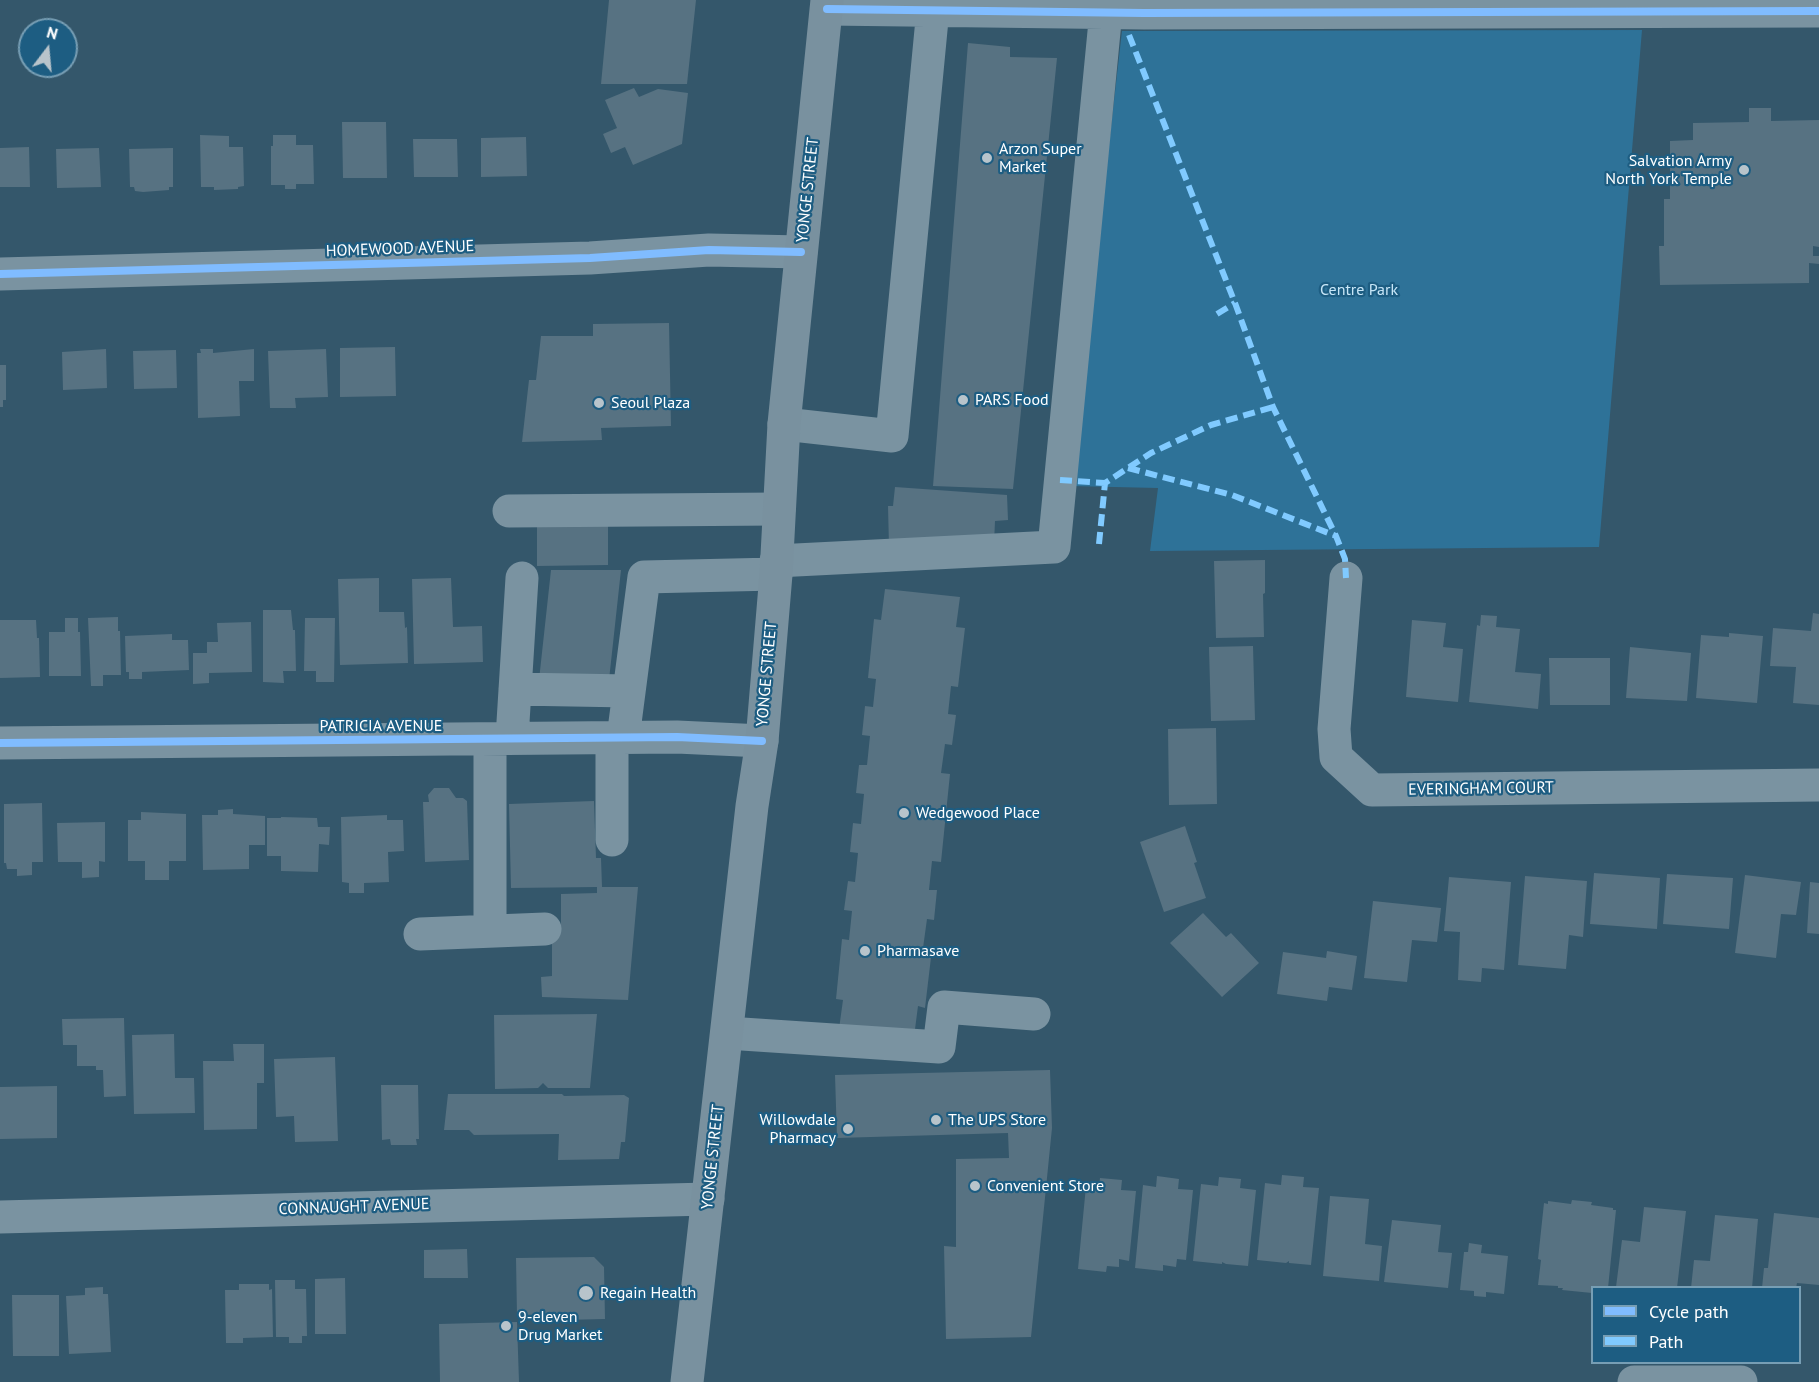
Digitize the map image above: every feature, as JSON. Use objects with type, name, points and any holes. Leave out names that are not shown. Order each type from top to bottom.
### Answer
[{"type":"main road","name":"YONGE STREET","points":[[687,1382],[752,806],[762,741],[776,567],[784,424],[827,4]]},
{"type":"street","points":[[827,4],[933,9],[1106,11],[1144,6],[1819,11]]},
{"type":"street","points":[[784,424],[892,436],[933,9]]},
{"type":"street","points":[[612,840],[617,738],[629,691],[644,577],[1054,547],[1106,11]]},
{"type":"street","name":"HOMEWOOD AVENUE","points":[[0,274],[590,258],[709,249],[729,252],[801,252]]},
{"type":"street","points":[[509,512],[779,509]]},
{"type":"street","points":[[490,931],[501,739],[515,689],[522,578]]},
{"type":"street","name":"EVERINGHAM COURT","points":[[1346,578],[1334,729],[1336,757],[1372,790],[1819,784]]},
{"type":"street","points":[[515,689],[629,691]]},
{"type":"street","name":"PATRICIA AVENUE","points":[[0,743],[677,737],[762,741]]},
{"type":"street","points":[[420,934],[545,929]]},
{"type":"street","points":[[727,1033],[939,1047],[944,1007],[1034,1014]]},
{"type":"street","name":"CONNAUGHT AVENUE","points":[[0,1217],[708,1199]]},
{"type":"street","points":[[1634,1382],[1741,1382]]},
{"type":"green space","name":"Centre Park","points":[[1642,30],[1599,547],[1150,551],[1158,488],[1070,486],[1122,31]]},
{"type":"building","points":[[609,0],[696,0],[687,84],[601,84]]},
{"type":"building","points":[[968,43],[1010,47],[1010,57],[1057,58],[1013,489],[933,486]]},
{"type":"building","points":[[634,88],[639,97],[658,89],[688,93],[682,144],[633,165],[625,147],[611,153],[603,134],[617,128],[605,100]]},
{"type":"building","name":"Salvation Army North York Temple","points":[[1749,108],[1771,108],[1771,121],[1819,120],[1819,247],[1813,246],[1813,256],[1819,256],[1819,264],[1809,263],[1809,283],[1660,285],[1659,246],[1664,246],[1664,199],[1670,199],[1670,141],[1693,140],[1693,123],[1749,122]]},
{"type":"building","points":[[342,122],[386,122],[387,178],[343,178]]},
{"type":"building","points":[[200,135],[229,136],[229,147],[243,147],[244,186],[238,189],[214,190],[214,187],[201,187]]},
{"type":"building","points":[[273,135],[296,135],[296,145],[313,145],[314,184],[296,184],[296,189],[285,189],[285,185],[271,185]]},
{"type":"building","points":[[526,137],[527,176],[481,177],[481,138]]},
{"type":"building","points":[[413,139],[457,139],[458,177],[414,177]]},
{"type":"building","points":[[29,147],[30,187],[0,187],[0,148]]},
{"type":"building","points":[[99,148],[101,187],[57,188],[56,149]]},
{"type":"building","points":[[173,148],[173,187],[169,187],[169,190],[143,192],[135,191],[134,187],[130,187],[129,149]]},
{"type":"building","name":"Seoul Plaza","points":[[669,323],[671,426],[601,428],[602,440],[522,442],[529,380],[536,380],[541,336],[593,336],[593,324]]},
{"type":"building","points":[[395,347],[396,396],[340,397],[340,348]]},
{"type":"building","points":[[106,349],[107,388],[63,390],[62,352]]},
{"type":"building","points":[[200,349],[213,349],[213,353],[254,349],[254,381],[239,381],[240,416],[198,418],[197,353],[201,353]]},
{"type":"building","points":[[326,349],[328,397],[295,398],[296,408],[270,408],[268,351]]},
{"type":"building","points":[[176,350],[177,388],[134,389],[133,351]]},
{"type":"building","points":[[0,365],[6,365],[6,400],[3,400],[3,407],[0,407]]},
{"type":"building","points":[[895,487],[1007,495],[1008,520],[995,521],[994,544],[889,547],[888,506],[893,506]]},
{"type":"building","points":[[608,522],[608,565],[537,566],[537,523]]},
{"type":"building","points":[[1265,560],[1264,637],[1216,638],[1214,561]]},
{"type":"building","points":[[551,570],[621,570],[609,680],[539,680]]},
{"type":"building","points":[[379,578],[379,612],[404,612],[405,628],[407,627],[408,663],[340,665],[338,579]]},
{"type":"building","points":[[451,578],[453,627],[482,626],[483,662],[414,664],[412,579]]},
{"type":"building","name":"Wedgewood Place","points":[[885,589],[960,597],[956,627],[965,628],[958,687],[951,686],[948,714],[956,715],[952,745],[945,744],[941,773],[950,774],[941,862],[932,861],[929,890],[937,890],[934,920],[927,919],[923,948],[932,949],[925,1008],[918,1006],[914,1037],[839,1029],[843,1000],[836,999],[842,939],[849,940],[852,911],[844,910],[848,881],[855,882],[858,853],[850,852],[853,823],[861,824],[864,794],[856,793],[859,765],[867,765],[870,736],[862,735],[865,706],[873,707],[876,679],[868,678],[874,619],[881,620]]},
{"type":"building","points":[[263,610],[291,610],[293,630],[295,630],[296,671],[283,671],[284,683],[263,682]]},
{"type":"building","points":[[1813,613],[1819,614],[1819,705],[1793,703],[1796,667],[1770,666],[1773,628],[1811,631]]},
{"type":"building","points":[[1481,615],[1497,616],[1496,627],[1520,629],[1515,672],[1541,674],[1538,709],[1469,702],[1477,625],[1480,626]]},
{"type":"building","points":[[118,617],[121,675],[103,675],[103,686],[91,686],[88,618]]},
{"type":"building","points":[[65,618],[78,618],[81,676],[49,676],[49,632],[65,632]]},
{"type":"building","points":[[305,618],[335,618],[334,682],[316,682],[316,671],[304,671]]},
{"type":"building","points":[[0,620],[36,620],[40,677],[0,678]]},
{"type":"building","points":[[1412,620],[1446,623],[1443,647],[1463,649],[1458,702],[1406,697]]},
{"type":"building","points":[[251,622],[252,672],[209,673],[209,683],[193,684],[193,653],[207,653],[207,642],[218,642],[217,623]]},
{"type":"building","points":[[1729,633],[1763,636],[1757,703],[1696,698],[1701,635],[1729,637]]},
{"type":"building","points":[[172,634],[172,640],[188,640],[189,670],[142,672],[142,679],[129,679],[129,672],[126,672],[125,636]]},
{"type":"building","points":[[1253,646],[1255,720],[1211,721],[1209,647]]},
{"type":"building","points":[[1630,647],[1691,653],[1687,701],[1626,698]]},
{"type":"building","points":[[1549,658],[1610,658],[1610,705],[1550,705]]},
{"type":"building","points":[[1216,728],[1217,804],[1169,805],[1168,729]]},
{"type":"building","points":[[434,788],[449,788],[456,798],[463,798],[467,801],[469,860],[425,862],[423,802],[429,802],[428,795]]},
{"type":"building","points":[[594,801],[596,858],[601,858],[602,887],[638,887],[628,1000],[542,997],[541,977],[552,976],[552,927],[561,926],[561,894],[597,893],[597,887],[511,888],[509,804]]},
{"type":"building","points":[[42,803],[43,862],[32,862],[32,875],[17,876],[17,869],[7,869],[4,863],[4,804]]},
{"type":"building","points":[[233,809],[233,814],[265,816],[265,845],[249,845],[249,869],[203,870],[202,815],[218,815],[218,810]]},
{"type":"building","points":[[141,812],[186,814],[186,861],[169,861],[169,880],[145,880],[145,861],[128,861],[128,820],[141,820]]},
{"type":"building","points":[[387,815],[387,820],[403,820],[404,851],[388,852],[389,882],[364,883],[364,893],[349,893],[349,883],[342,882],[341,817]]},
{"type":"building","points":[[267,818],[317,818],[318,827],[330,827],[329,845],[319,844],[318,872],[281,871],[281,856],[267,856]]},
{"type":"building","points":[[105,822],[105,862],[99,861],[99,877],[82,878],[82,862],[58,862],[57,823]]},
{"type":"building","points":[[1185,826],[1206,898],[1164,912],[1140,842]]},
{"type":"building","points":[[1594,873],[1660,878],[1657,929],[1590,924]]},
{"type":"building","points":[[1667,874],[1733,878],[1729,929],[1663,924]]},
{"type":"building","points":[[1745,875],[1801,882],[1796,915],[1781,914],[1776,958],[1735,953]]},
{"type":"building","points":[[1525,876],[1587,881],[1583,937],[1569,935],[1566,969],[1518,965]]},
{"type":"building","points":[[1449,877],[1511,882],[1504,970],[1482,968],[1481,982],[1458,980],[1460,932],[1444,931]]},
{"type":"building","points":[[1810,882],[1819,883],[1819,934],[1807,933]]},
{"type":"building","points":[[1373,901],[1441,908],[1437,942],[1412,940],[1407,982],[1364,978]]},
{"type":"building","points":[[1203,913],[1226,937],[1231,933],[1259,963],[1222,997],[1170,943]]},
{"type":"building","points":[[1327,951],[1357,956],[1352,990],[1329,987],[1327,1001],[1277,994],[1283,952],[1326,958]]},
{"type":"building","points":[[597,1014],[590,1088],[548,1088],[543,1083],[538,1088],[495,1089],[494,1015]]},
{"type":"building","points":[[124,1018],[126,1096],[104,1097],[103,1070],[96,1070],[96,1066],[77,1066],[77,1045],[63,1045],[62,1019]]},
{"type":"building","points":[[174,1034],[175,1078],[194,1078],[195,1113],[134,1114],[132,1035]]},
{"type":"building","points":[[233,1044],[264,1044],[264,1083],[257,1083],[257,1129],[204,1130],[203,1061],[234,1061]]},
{"type":"building","points":[[335,1057],[338,1141],[295,1142],[294,1116],[276,1117],[274,1059]]},
{"type":"building","points":[[1050,1070],[1052,1128],[1031,1337],[946,1339],[944,1246],[956,1247],[956,1159],[1009,1158],[1008,1133],[837,1138],[835,1075]]},
{"type":"building","points":[[381,1085],[418,1085],[419,1139],[416,1139],[417,1145],[391,1145],[390,1139],[382,1140]]},
{"type":"building","points":[[57,1086],[57,1138],[0,1139],[0,1087]]},
{"type":"building","points":[[448,1094],[624,1095],[629,1098],[625,1142],[621,1142],[619,1159],[558,1160],[559,1134],[474,1135],[469,1130],[444,1130]]},
{"type":"building","points":[[1282,1175],[1304,1177],[1303,1187],[1319,1188],[1311,1265],[1289,1263],[1289,1261],[1286,1263],[1257,1260],[1265,1183],[1281,1185]]},
{"type":"building","points":[[1157,1176],[1179,1179],[1178,1189],[1193,1190],[1186,1260],[1177,1259],[1176,1267],[1163,1265],[1163,1271],[1135,1268],[1143,1185],[1156,1187]]},
{"type":"building","points":[[1219,1177],[1241,1179],[1240,1188],[1256,1190],[1248,1266],[1193,1261],[1201,1184],[1218,1186]]},
{"type":"building","points":[[1100,1178],[1122,1180],[1121,1190],[1136,1191],[1129,1261],[1119,1259],[1119,1267],[1107,1266],[1106,1272],[1078,1269],[1086,1186],[1099,1187]]},
{"type":"building","points":[[1330,1196],[1369,1199],[1365,1244],[1382,1246],[1379,1281],[1323,1276]]},
{"type":"building","points":[[1572,1200],[1592,1202],[1591,1205],[1616,1210],[1608,1286],[1591,1286],[1591,1293],[1562,1290],[1563,1288],[1558,1288],[1558,1286],[1538,1285],[1541,1260],[1538,1259],[1544,1203],[1548,1204],[1548,1201],[1571,1204]]},
{"type":"building","points":[[1644,1207],[1686,1211],[1677,1286],[1616,1286],[1622,1240],[1640,1242]]},
{"type":"building","points":[[1774,1213],[1819,1218],[1819,1285],[1797,1283],[1796,1286],[1762,1286],[1764,1268],[1768,1268]]},
{"type":"building","points":[[1715,1215],[1758,1219],[1752,1286],[1691,1286],[1694,1260],[1710,1261]]},
{"type":"building","points":[[1392,1220],[1441,1225],[1438,1252],[1452,1253],[1448,1288],[1384,1282]]},
{"type":"building","points":[[1469,1243],[1482,1245],[1481,1253],[1508,1256],[1504,1294],[1486,1292],[1486,1297],[1474,1296],[1474,1291],[1460,1290],[1464,1252],[1468,1252]]},
{"type":"building","points":[[467,1249],[468,1278],[424,1278],[424,1250]]},
{"type":"building","points":[[594,1257],[604,1267],[605,1319],[563,1320],[563,1315],[517,1316],[516,1258]]},
{"type":"building","points":[[345,1278],[346,1334],[315,1334],[315,1279]]},
{"type":"building","points":[[275,1280],[295,1280],[295,1289],[306,1289],[307,1336],[302,1336],[302,1343],[289,1343],[289,1337],[276,1337]]},
{"type":"building","points":[[239,1284],[269,1284],[269,1290],[272,1289],[273,1337],[243,1338],[243,1343],[226,1343],[225,1290],[239,1290]]},
{"type":"building","points":[[103,1287],[103,1294],[108,1294],[111,1352],[69,1354],[66,1296],[85,1295],[85,1288]]},
{"type":"building","points":[[12,1295],[59,1295],[59,1356],[13,1356]]},
{"type":"building","points":[[517,1322],[519,1382],[440,1382],[439,1324]]},
{"type":"marked path","points":[[1129,35],[1235,303],[1273,407],[1336,536],[1345,559],[1346,578]]},
{"type":"marked path","points":[[1217,314],[1235,303]]},
{"type":"marked path","points":[[1099,544],[1105,483],[1151,453],[1211,425],[1273,407]]},
{"type":"marked path","points":[[1128,468],[1232,495],[1336,536]]},
{"type":"marked path","points":[[1060,480],[1105,483]]},
{"type":"cycle path","points":[[827,9],[1144,13],[1819,11]]},
{"type":"cycle path","points":[[0,274],[590,258],[709,250],[801,252]]},
{"type":"cycle path","points":[[0,743],[677,737],[762,741]]},
{"type":"place","name":"Arzon Super Market","points":[[987,158]]},
{"type":"place","name":"Salvation Army North York Temple","points":[[1744,170]]},
{"type":"place","name":"PARS Food","points":[[963,400]]},
{"type":"place","name":"Seoul Plaza","points":[[599,403]]},
{"type":"place","name":"Wedgewood Place","points":[[904,813]]},
{"type":"place","name":"Pharmasave","points":[[865,951]]},
{"type":"place","name":"The UPS Store","points":[[936,1120]]},
{"type":"place","name":"Willowdale Pharmacy","points":[[848,1129]]},
{"type":"place","name":"Convenient Store","points":[[975,1186]]},
{"type":"place","name":"Regain Health","points":[[586,1293]]},
{"type":"place","name":"9-eleven Drug Market","points":[[506,1326]]}]
